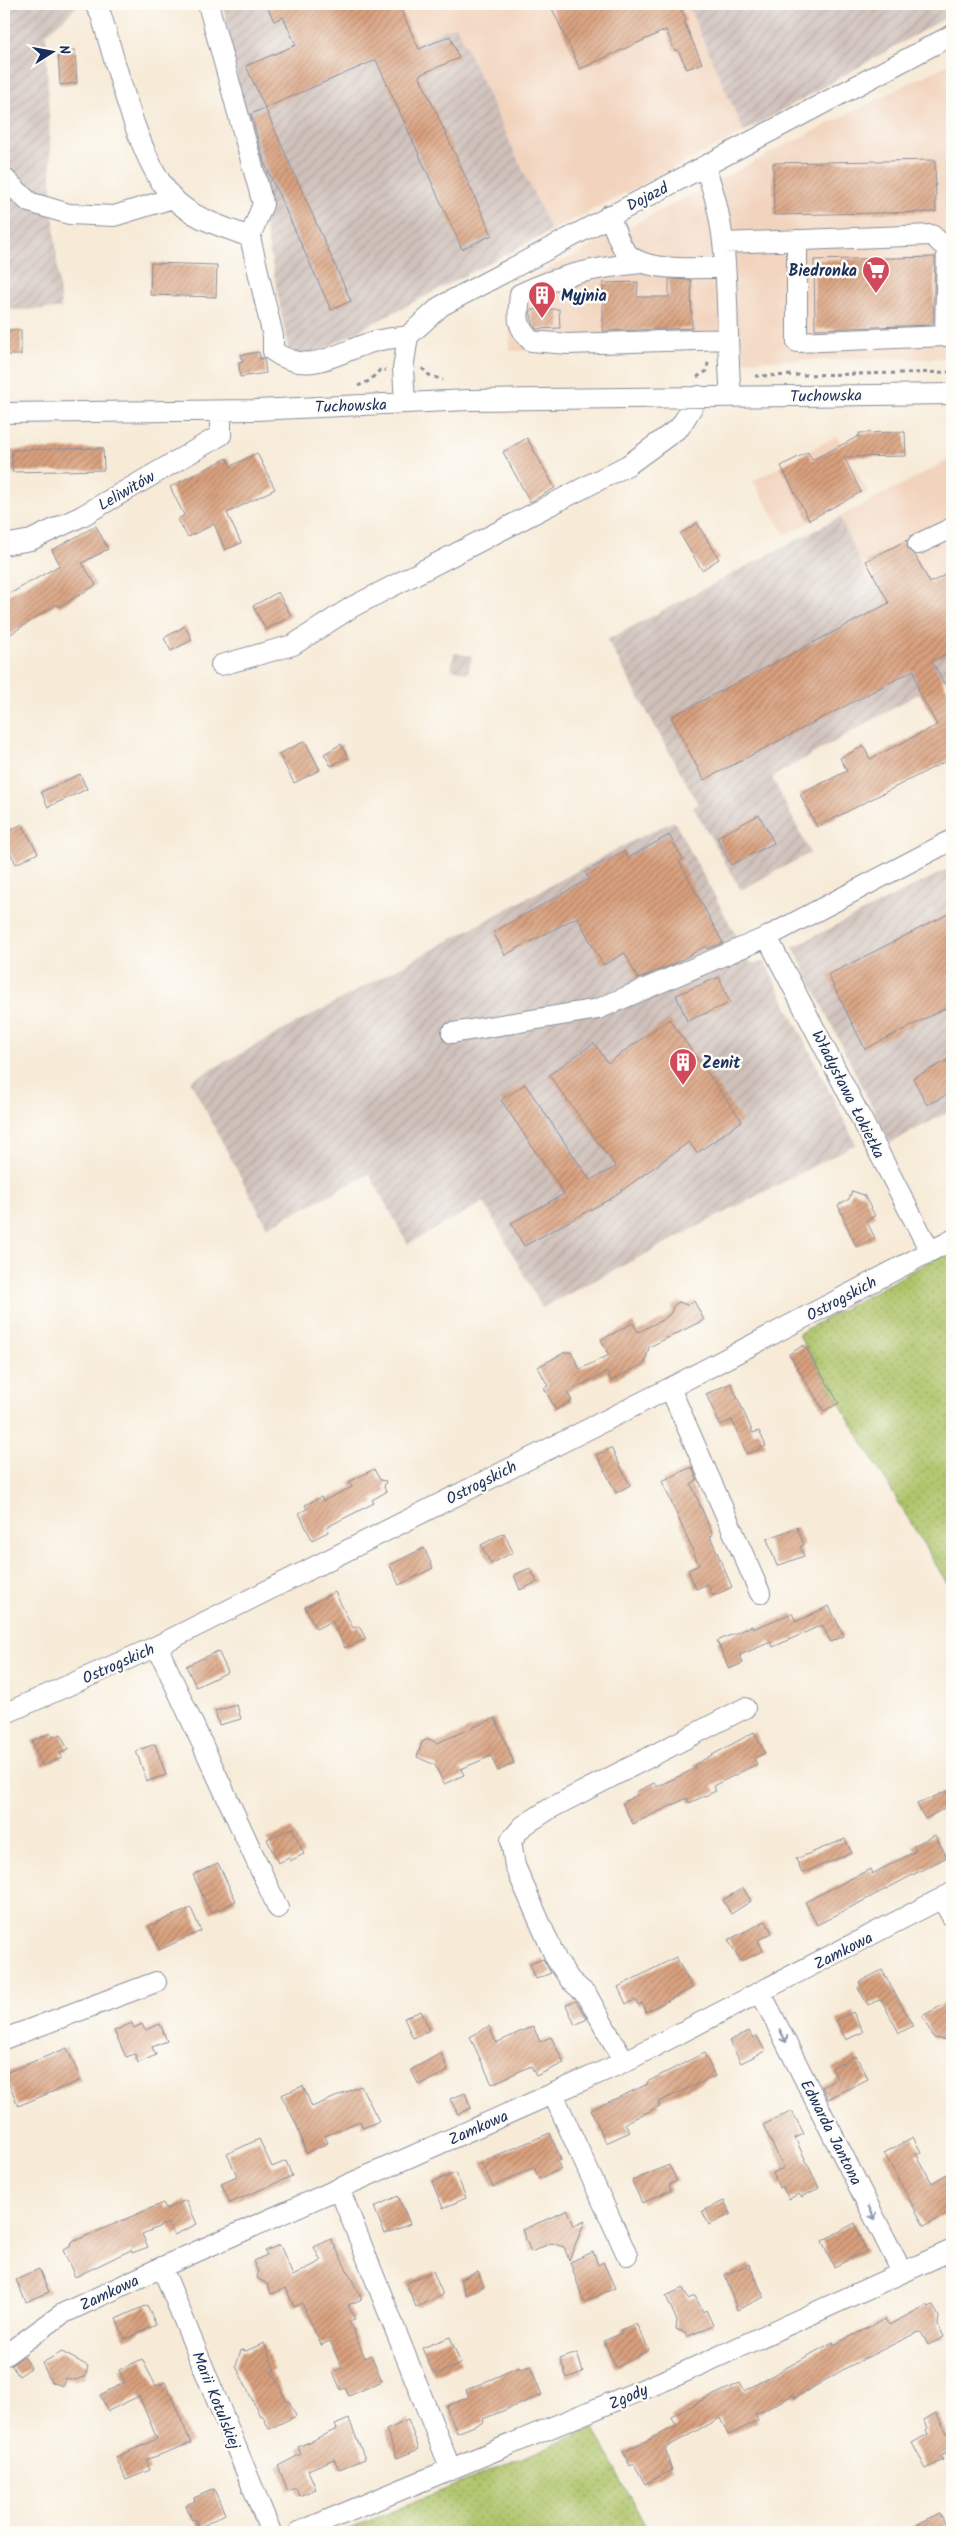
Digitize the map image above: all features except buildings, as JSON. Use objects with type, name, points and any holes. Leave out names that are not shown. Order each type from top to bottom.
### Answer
[{"type":"street","points":[[95,4],[101,15],[146,156],[173,198],[198,217],[250,237]]},
{"type":"street","points":[[208,4],[262,204],[250,237],[273,336],[273,351],[288,361],[303,364],[338,356],[376,341],[408,336],[403,369],[405,403]]},
{"type":"street","name":"Dojazd","points":[[408,336],[441,306],[952,35]]},
{"type":"street","points":[[704,166],[713,186],[723,243],[731,396]]},
{"type":"street","points":[[4,178],[29,202],[69,214],[114,216],[173,198]]},
{"type":"street","points":[[609,216],[625,251],[641,263]]},
{"type":"street","points":[[723,243],[797,240],[932,235],[947,249],[945,336],[797,342],[797,240]]},
{"type":"street","points":[[724,268],[668,267],[641,263],[591,268],[540,284],[520,294],[518,318],[520,331],[531,341],[568,344],[728,339]]},
{"type":"street","name":"Tuchowska","points":[[4,413],[221,411],[478,400],[952,394]]},
{"type":"street","points":[[221,665],[293,645],[352,607],[628,465],[680,428],[699,396]]},
{"type":"street","name":"Leliwitów","points":[[4,545],[32,540],[82,516],[221,435],[221,411]]},
{"type":"street","points":[[918,544],[952,528]]},
{"type":"street","points":[[452,1033],[598,1009],[767,937],[952,840]]},
{"type":"street","name":"Władysława Łokietka","points":[[767,937],[930,1251]]},
{"type":"street","name":"Ostrogskich","points":[[4,1714],[156,1646],[670,1388],[952,1240]]},
{"type":"street","points":[[670,1388],[760,1593]]},
{"type":"street","points":[[156,1646],[278,1908]]},
{"type":"street","points":[[624,2062],[587,1995],[570,1980],[556,1959],[515,1866],[511,1840],[523,1826],[552,1808],[745,1708]]},
{"type":"street","points":[[947,1896],[952,1917]]},
{"type":"street","name":"Zamkowa","points":[[4,2356],[62,2314],[162,2267],[624,2062],[947,1896]]},
{"type":"street","points":[[4,2039],[156,1982]]},
{"type":"street","name":"Edwarda Jantona","points":[[761,1992],[902,2272]]},
{"type":"street","points":[[554,2094],[627,2255]]},
{"type":"street","points":[[339,2188],[451,2470]]},
{"type":"street","name":"Zgody","points":[[299,2532],[680,2374],[952,2250]]},
{"type":"street","name":"Marii Kotulskiej","points":[[162,2267],[271,2532]]},
{"type":"shaded area","points":[[4,4],[80,4],[46,34],[52,198],[61,309],[4,310]]},
{"type":"shaded area","points":[[223,4],[386,4],[388,8],[398,4],[416,43],[456,25],[551,231],[302,360],[289,354]]},
{"type":"shaded area","points":[[398,4],[687,4],[744,132],[551,231],[456,25],[416,43]]},
{"type":"shaded area","points":[[687,4],[952,4],[952,14],[744,132]]},
{"type":"shaded area","points":[[952,62],[952,358],[738,361],[737,349],[510,351],[508,290],[788,144]]},
{"type":"shaded area","points":[[837,436],[868,492],[785,535],[753,481]]},
{"type":"shaded area","points":[[952,458],[952,640],[913,563],[870,585],[840,517]]},
{"type":"shaded area","points":[[840,517],[870,585],[913,563],[952,640],[952,675],[772,777],[810,853],[741,890],[693,807],[698,804],[607,640]]},
{"type":"shaded area","points":[[454,653],[472,656],[468,673],[451,669]]},
{"type":"shaded area","points":[[674,821],[751,963],[765,962],[856,1144],[542,1308],[484,1202],[408,1244],[369,1174],[267,1227],[190,1081],[636,839]]},
{"type":"shaded area","points":[[952,867],[952,1110],[890,1143],[793,947]]},
{"type":"green space","points":[[952,1249],[952,1582],[948,1585],[798,1334]]},
{"type":"green space","points":[[594,2428],[648,2532],[342,2532]]},
{"type":"place","name":"Biedronka","points":[[876,294]]},
{"type":"place","name":"Myjnia","points":[[542,319]]},
{"type":"place","name":"Zenit","points":[[683,1086]]}]
